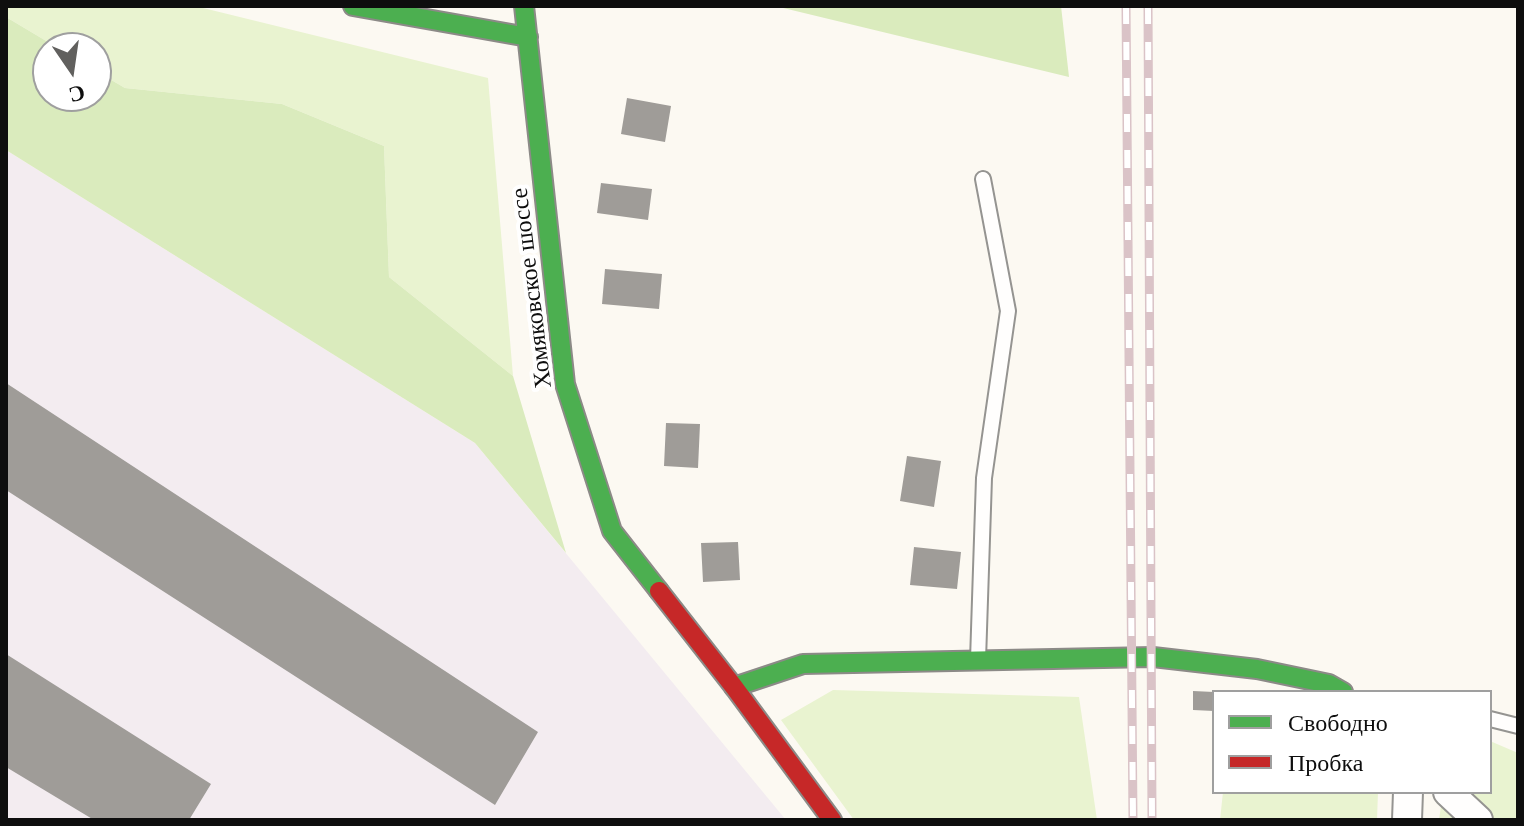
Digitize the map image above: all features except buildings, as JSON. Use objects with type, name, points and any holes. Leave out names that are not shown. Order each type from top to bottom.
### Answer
[{"type":"street","points":[[353,6],[528,37]]},
{"type":"street","name":"Хомяковское шоссе","points":[[524,6],[565,384],[612,531],[734,687],[832,820]]},
{"type":"street","points":[[734,687],[803,664],[1153,657],[1257,669],[1329,684],[1340,690]]},
{"type":"street","points":[[1407,820],[1408,794]]},
{"type":"street","points":[[1450,794],[1478,820]]},
{"type":"lane","points":[[978,660],[984,478],[1008,311],[983,179]]},
{"type":"lane","points":[[1492,720],[1518,726]]},
{"type":"shaded area","points":[[6,150],[475,443],[786,820],[6,820]]},
{"type":"green space","points":[[6,6],[195,6],[488,78],[513,376],[389,277],[384,146],[282,104],[125,88],[112,80],[112,32],[32,32],[6,17]]},
{"type":"green space","points":[[775,6],[1061,6],[1069,77]]},
{"type":"green space","points":[[6,17],[32,32],[32,112],[112,112],[112,80],[125,88],[282,104],[384,146],[389,277],[513,376],[566,553],[475,443],[6,150]]},
{"type":"green space","points":[[833,690],[1079,697],[1097,820],[854,820],[781,720]]},
{"type":"green space","points":[[1492,742],[1518,753],[1518,820],[1439,820],[1443,794],[1492,794]]},
{"type":"green space","points":[[1223,794],[1378,794],[1377,820],[1220,820]]},
{"type":"railway","points":[[1126,6],[1133,820]]},
{"type":"railway","points":[[1148,6],[1152,820]]},
{"type":"traffic: fast","points":[[353,6],[528,37]]},
{"type":"traffic: fast","points":[[524,6],[565,384],[612,531],[659,591]]},
{"type":"traffic: fast","points":[[734,687],[803,664],[1153,657],[1257,669],[1329,684],[1340,690]]},
{"type":"traffic: jam","points":[[659,591],[832,820]]}]
